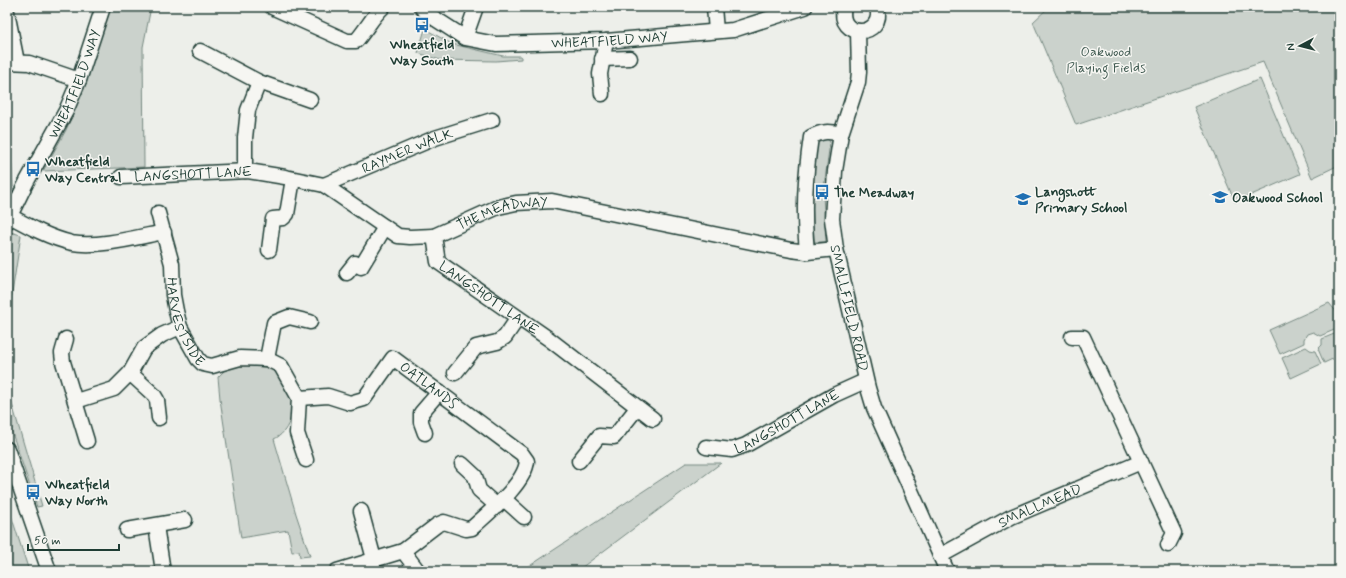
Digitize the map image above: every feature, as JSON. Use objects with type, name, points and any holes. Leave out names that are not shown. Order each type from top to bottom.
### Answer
[{"type":"street","name":"WHEATFIELD WAY","points":[[9,219],[27,181],[66,111],[79,80],[103,7]]},
{"type":"street","points":[[273,7],[347,41],[356,41],[364,32],[373,16],[383,7]]},
{"type":"street","name":"WHEATFIELD WAY","points":[[421,7],[431,16],[465,38],[496,44],[606,41],[733,30],[804,7]]},
{"type":"street","points":[[465,38],[476,7]]},
{"type":"street","points":[[714,7],[716,31]]},
{"type":"street","points":[[844,7],[844,19],[847,25],[858,31],[864,31],[874,25],[878,14],[877,7]]},
{"type":"street","points":[[7,12],[12,62],[29,63],[79,80]]},
{"type":"street","name":"SMALLFIELD ROAD","points":[[858,31],[858,82],[841,134],[834,171],[832,205],[836,249],[865,381],[874,408],[947,571]]},
{"type":"street","points":[[602,94],[600,74],[606,41]]},
{"type":"street","points":[[200,51],[259,82],[310,100]]},
{"type":"street","points":[[602,59],[630,58]]},
{"type":"street","points":[[245,171],[245,138],[248,110],[259,82]]},
{"type":"street","name":"RAYMER WALK","points":[[324,185],[434,138],[492,120]]},
{"type":"street","points":[[808,252],[804,217],[805,174],[811,137],[820,132],[828,131],[841,134]]},
{"type":"street","name":"LANGSHOTT LANE","points":[[121,177],[245,171],[324,185],[398,236],[434,236],[438,262],[549,340],[653,419]]},
{"type":"street","points":[[269,250],[273,219],[283,218],[286,214],[293,179]]},
{"type":"street","name":"THE MEADWAY","points":[[434,236],[498,207],[516,203],[552,201],[791,250],[808,252],[836,249]]},
{"type":"street","name":"HARVESTSIDE","points":[[158,213],[172,264],[173,296],[180,327],[198,359],[203,364],[212,366],[240,358],[267,359]]},
{"type":"street","points":[[9,219],[40,232],[74,243],[110,243],[164,232]]},
{"type":"street","points":[[347,273],[355,262],[360,267],[385,227]]},
{"type":"street","points":[[306,460],[297,433],[299,398],[281,366],[267,359],[274,323],[289,317],[310,322]]},
{"type":"street","points":[[455,373],[476,347],[497,342],[504,337],[518,318]]},
{"type":"street","points":[[76,401],[114,389],[130,373],[144,348],[162,335],[180,327]]},
{"type":"street","points":[[1078,337],[1141,462],[1171,539]]},
{"type":"street","points":[[66,339],[62,353],[63,362],[87,441]]},
{"type":"street","name":"OATLANDS","points":[[299,398],[328,396],[350,403],[364,400],[393,358],[522,454],[527,461],[524,474],[500,502]]},
{"type":"street","points":[[130,373],[157,400],[159,418]]},
{"type":"street","name":"LANGSHOTT LANE","points":[[706,447],[732,450],[746,445],[834,395],[865,381]]},
{"type":"street","points":[[425,433],[421,422],[421,413],[439,392]]},
{"type":"street","points":[[579,461],[598,436],[614,437],[637,408]]},
{"type":"street","points":[[7,449],[49,571]]},
{"type":"street","name":"SMALLMEAD","points":[[940,556],[1011,517],[1141,462]]},
{"type":"street","points":[[462,464],[476,476],[479,490],[524,517]]},
{"type":"street","points":[[337,571],[403,551],[444,522],[466,529],[472,528],[500,502]]},
{"type":"street","points":[[361,511],[374,559]]},
{"type":"street","points":[[127,530],[186,520]]},
{"type":"street","points":[[156,526],[163,571]]},
{"type":"street","points":[[403,551],[418,571]]},
{"type":"green space","points":[[109,7],[151,7],[143,47],[144,167],[43,171],[66,130],[84,89]]},
{"type":"green space","name":"Oakwood Playing Fields","points":[[1049,7],[1339,7],[1339,165],[1312,178],[1263,62],[1076,125],[1033,22]]},
{"type":"green space","points":[[425,29],[452,44],[503,56],[521,56],[521,59],[496,61],[440,60],[418,53]]},
{"type":"green space","points":[[1260,79],[1300,174],[1235,202],[1194,107]]},
{"type":"green space","points":[[828,139],[830,142],[823,195],[826,242],[814,242],[811,218],[815,141]]},
{"type":"green space","points":[[7,154],[11,154],[13,187],[7,187]]},
{"type":"green space","points":[[10,232],[21,235],[7,326],[7,239]]},
{"type":"green space","points":[[1329,303],[1339,315],[1339,328],[1320,336],[1313,332],[1307,334],[1304,339],[1304,343],[1280,354],[1269,330]]},
{"type":"green space","points":[[1339,332],[1339,356],[1324,363],[1318,349],[1322,345],[1322,339]]},
{"type":"green space","points":[[1306,347],[1315,351],[1321,364],[1291,378],[1282,358]]},
{"type":"green space","points":[[250,365],[276,369],[291,398],[292,410],[287,427],[274,439],[310,556],[300,557],[299,551],[292,552],[288,530],[241,538],[218,377],[227,368]]},
{"type":"green space","points":[[7,387],[42,506],[37,507],[7,418]]},
{"type":"green space","points":[[686,463],[721,463],[577,571],[522,571]]},
{"type":"green space","points":[[7,502],[9,509],[29,571],[7,571]]},
{"type":"place","name":"Wheatfield Way South","points":[[422,25]]},
{"type":"place","name":"Wheatfield Way Central","points":[[33,169]]},
{"type":"place","name":"The Meadway","points":[[822,192]]},
{"type":"place","name":"Oakwood School","points":[[1220,197]]},
{"type":"place","name":"Langshott Primary School","points":[[1023,199]]},
{"type":"place","name":"Wheatfield Way North","points":[[33,492]]}]
